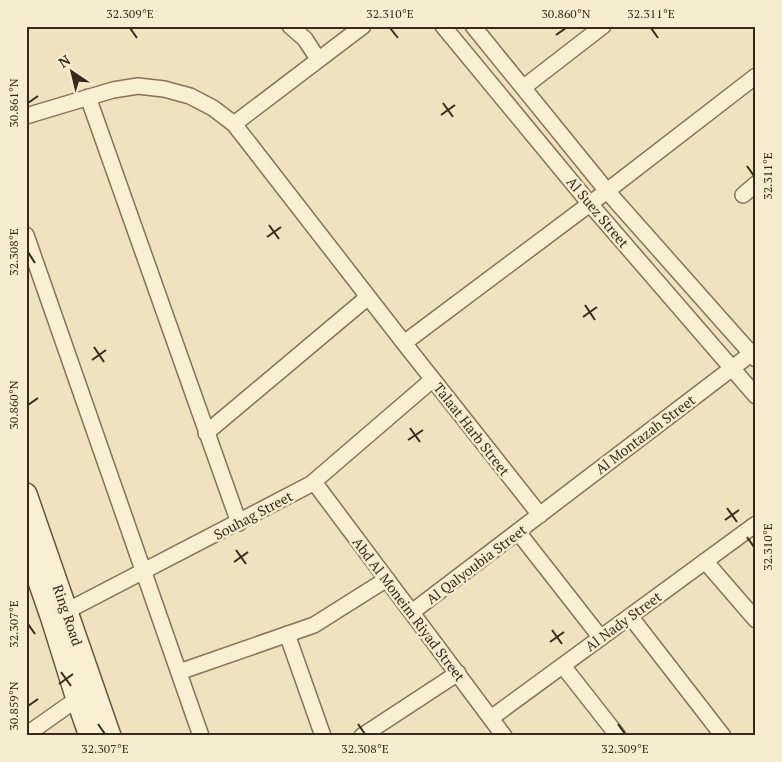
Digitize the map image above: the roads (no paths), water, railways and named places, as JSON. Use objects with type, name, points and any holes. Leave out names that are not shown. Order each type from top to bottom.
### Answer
[{"type":"street","points":[[290,26],[306,39],[318,60]]},
{"type":"street","points":[[234,124],[363,26]]},
{"type":"street","name":"Al Suez Street","points":[[443,26],[590,204],[756,396]]},
{"type":"street","name":"Al Suez Street","points":[[473,26],[607,191],[754,354]]},
{"type":"street","points":[[524,87],[603,26]]},
{"type":"street","points":[[404,344],[756,76]]},
{"type":"street","name":"Talaat Harb Street","points":[[26,116],[113,90],[138,86],[164,89],[190,96],[213,108],[234,124],[432,380],[540,515]]},
{"type":"street","points":[[88,97],[239,523]]},
{"type":"street","points":[[743,194],[756,184]]},
{"type":"street","points":[[26,234],[201,736]]},
{"type":"street","points":[[206,433],[368,297]]},
{"type":"street","name":"Al Montazah Street","points":[[540,515],[731,368],[754,354]]},
{"type":"street","name":"Souhag Street","points":[[59,615],[309,486],[432,380]]},
{"type":"street","name":"Abd Al Moneim Riyad Street","points":[[314,482],[504,736]]},
{"type":"street","name":"Ring Road","points":[[26,494],[59,615],[86,695],[110,736]]},
{"type":"street","name":"Al Qalyoubia Street","points":[[412,612],[540,515]]},
{"type":"street","name":"Al Nady Street","points":[[491,718],[756,524]]},
{"type":"street","points":[[518,532],[601,638]]},
{"type":"street","name":"Ring Road","points":[[26,544],[59,615]]},
{"type":"street","points":[[705,561],[756,620]]},
{"type":"street","points":[[179,672],[314,625],[387,579]]},
{"type":"street","points":[[630,616],[723,736]]},
{"type":"street","points":[[287,634],[323,736]]},
{"type":"street","points":[[563,666],[618,736]]},
{"type":"street","points":[[366,735],[458,674]]},
{"type":"street","points":[[26,735],[86,695]]},
{"type":"street","name":"Ring Road","points":[[86,695],[90,736]]}]
